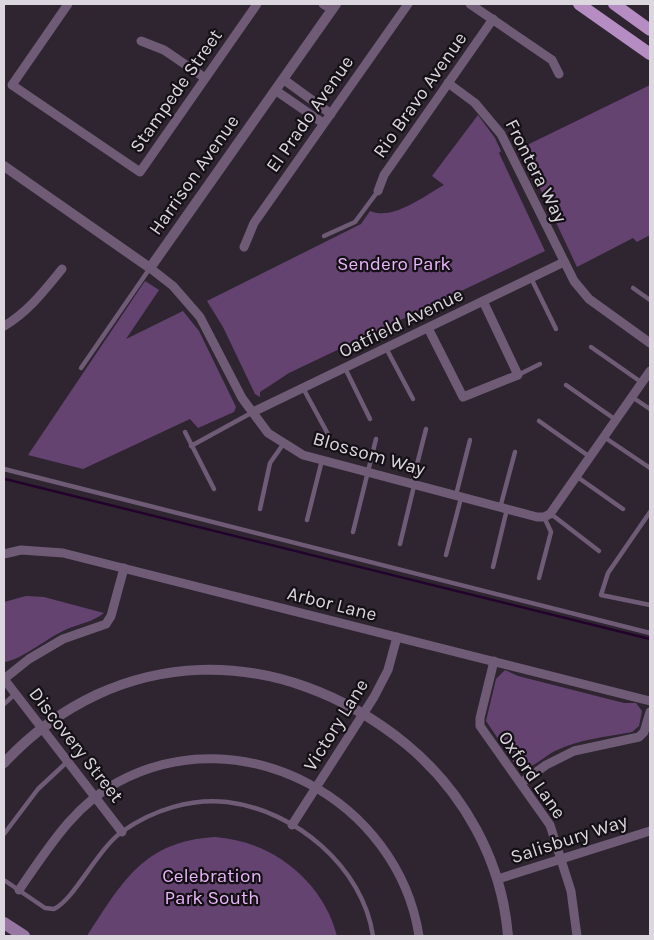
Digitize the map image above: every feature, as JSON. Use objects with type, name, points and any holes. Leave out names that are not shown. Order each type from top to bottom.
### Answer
[{"type":"main road","points":[[579,4],[650,54]]},
{"type":"main road","points":[[614,4],[650,30]]},
{"type":"main road","points":[[4,923],[24,936]]},
{"type":"street","name":"Stampede Street","points":[[68,4],[12,85],[140,172],[257,4]]},
{"type":"street","name":"El Prado Avenue","points":[[244,247],[254,222],[408,4]]},
{"type":"street","points":[[470,4],[552,60],[559,74]]},
{"type":"street","name":"Harrison Avenue","points":[[150,268],[275,90],[330,6]]},
{"type":"street","name":"Rio Bravo Avenue","points":[[378,191],[384,175],[493,19]]},
{"type":"street","points":[[141,41],[164,50],[205,78]]},
{"type":"street","points":[[283,78],[331,114]]},
{"type":"street","name":"Frontera Way","points":[[448,84],[475,103],[501,134],[564,262],[589,299],[650,344]]},
{"type":"street","points":[[275,90],[323,123]]},
{"type":"street","name":"Blossom Way","points":[[4,166],[173,286],[200,317],[242,398],[268,433],[303,455],[413,486],[504,508],[547,516]]},
{"type":"street","name":"Oatfield Avenue","points":[[253,412],[564,262]]},
{"type":"street","points":[[4,326],[18,317],[39,298],[62,269]]},
{"type":"street","points":[[428,328],[463,397],[518,375],[483,301]]},
{"type":"street","points":[[547,516],[650,371]]},
{"type":"street","name":"Arbor Lane","points":[[4,554],[20,550],[42,550],[63,553],[650,701]]},
{"type":"street","points":[[4,679],[29,659],[63,640],[106,624],[111,616],[124,568]]},
{"type":"street","name":"Victory Lane","points":[[292,825],[388,670],[398,637]]},
{"type":"street","name":"Oxford Lane","points":[[494,662],[480,718],[480,726],[550,825],[571,891],[577,936]]},
{"type":"street","points":[[4,763],[41,727],[77,704],[114,688],[153,676],[202,670],[254,672],[279,677],[326,693],[363,713],[414,751],[447,785],[475,825],[498,879],[508,936]]},
{"type":"street","name":"Discovery Street","points":[[4,679],[122,832]]},
{"type":"street","points":[[521,782],[546,764],[574,751],[639,737],[644,732],[650,712]]},
{"type":"street","points":[[19,890],[67,824],[95,797],[118,782],[144,770],[181,760],[223,757],[262,764],[298,777],[352,815],[385,850],[405,884],[419,936]]},
{"type":"street","name":"Salisbury Way","points":[[498,879],[650,831]]},
{"type":"lane","points":[[324,236],[355,222],[378,191]]},
{"type":"lane","name":"Harrison Avenue","points":[[81,368],[150,268]]},
{"type":"lane","points":[[531,278],[556,329]]},
{"type":"lane","points":[[633,288],[650,300]]},
{"type":"lane","points":[[592,347],[642,383]]},
{"type":"lane","points":[[386,348],[413,399]]},
{"type":"lane","points":[[518,375],[540,364]]},
{"type":"lane","points":[[345,368],[370,419]]},
{"type":"lane","points":[[566,385],[616,420]]},
{"type":"lane","points":[[304,388],[329,436]]},
{"type":"lane","points":[[632,397],[650,409]]},
{"type":"lane","points":[[192,446],[253,412]]},
{"type":"lane","points":[[539,421],[590,457]]},
{"type":"lane","points":[[400,544],[426,429]]},
{"type":"lane","points":[[185,432],[214,488]]},
{"type":"lane","points":[[604,437],[650,468]]},
{"type":"lane","points":[[353,532],[376,439]]},
{"type":"lane","points":[[446,555],[470,440]]},
{"type":"lane","points":[[260,509],[270,463],[284,443]]},
{"type":"lane","points":[[493,567],[515,452]]},
{"type":"lane","points":[[307,520],[322,460]]},
{"type":"lane","points":[[4,469],[650,633]]},
{"type":"lane","points":[[576,476],[623,509]]},
{"type":"lane","points":[[650,512],[608,573],[601,595],[650,605]]},
{"type":"lane","points":[[547,516],[599,551]]},
{"type":"lane","points":[[539,578],[551,532],[547,516]]},
{"type":"lane","points":[[4,704],[16,694]]},
{"type":"lane","points":[[4,834],[38,789],[68,762]]},
{"type":"lane","points":[[4,880],[45,908],[54,909],[59,907],[95,859],[122,832],[157,812],[191,803],[208,802],[242,805],[260,810],[292,825],[325,850],[344,870],[361,897],[373,936]]},
{"type":"green space","points":[[650,85],[650,235],[637,242],[633,238],[577,267],[521,148]]},
{"type":"green space","name":"Sendero Park","points":[[478,115],[495,138],[501,151],[499,153],[545,251],[289,373],[260,392],[260,397],[255,394],[223,327],[207,301],[361,224],[370,211],[388,213],[398,210],[418,201],[444,185],[432,176]]},
{"type":"green space","points":[[145,281],[159,290],[126,339],[183,311],[199,331],[236,407],[234,412],[198,428],[190,419],[83,469],[28,455]]},
{"type":"green space","points":[[26,596],[44,597],[104,613],[91,621],[67,629],[19,657],[4,662],[4,602]]},
{"type":"green space","points":[[505,670],[518,676],[624,703],[636,703],[642,711],[639,726],[632,732],[593,739],[564,747],[532,766],[523,769],[518,768],[486,721],[496,679]]},
{"type":"green space","name":"Celebration Park South","points":[[215,837],[236,840],[256,846],[292,867],[320,898],[330,916],[337,936],[87,936],[124,882],[153,856],[170,847],[191,840]]},
{"type":"waterway","points":[[5,479],[650,639]]}]
